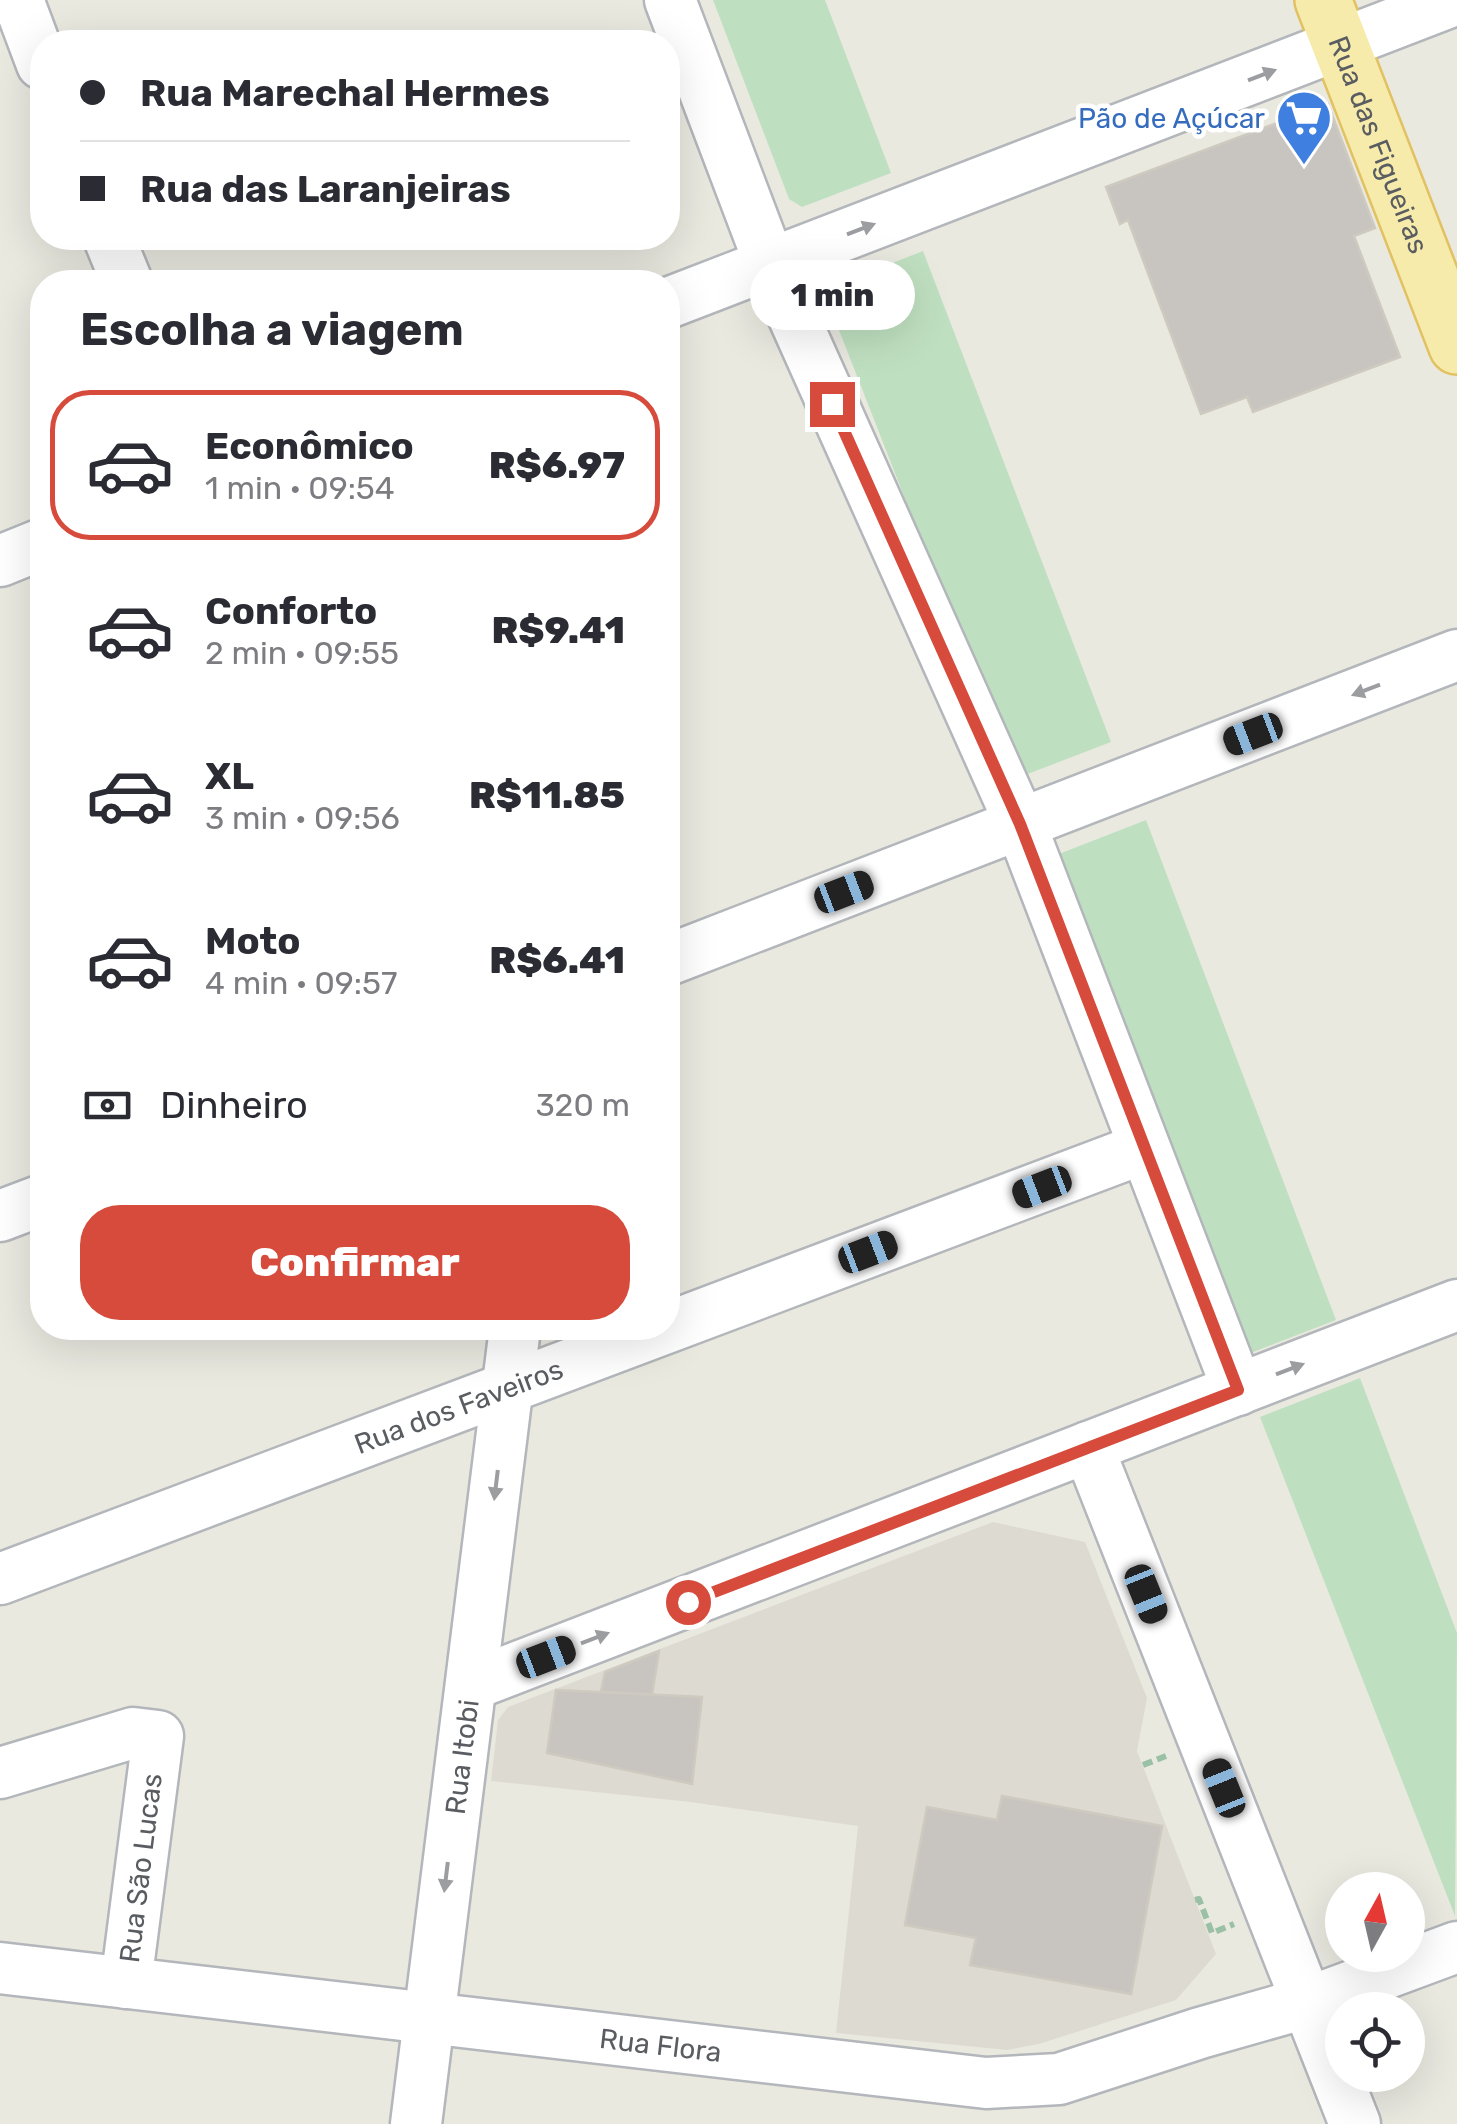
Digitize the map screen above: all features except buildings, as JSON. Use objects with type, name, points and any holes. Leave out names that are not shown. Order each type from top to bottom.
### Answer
[{"type":"main road","name":"Rua das Figueiras","points":[[1332,22],[1457,346]]},
{"type":"street","points":[[18,0],[30,32]]},
{"type":"street","points":[[670,0],[770,264],[1020,824],[1238,1390]]},
{"type":"street","points":[[680,298],[770,264],[1332,22],[1455,0]]},
{"type":"street","points":[[0,560],[30,549]]},
{"type":"street","points":[[680,955],[1457,655]]},
{"type":"street","name":"Rua dos Faveiros","points":[[680,1323],[1144,1148]]},
{"type":"street","points":[[0,1216],[30,1205]]},
{"type":"street","points":[[472,1685],[1457,1305]]},
{"type":"street","name":"Rua Itobi","points":[[416,2124],[513,1340]]},
{"type":"street","name":"Rua dos Faveiros","points":[[0,1579],[634,1340]]},
{"type":"street","points":[[1088,1447],[1356,2124]]},
{"type":"street","name":"Rua São Lucas","points":[[0,1773],[133,1733],[158,1736],[126,1983]]},
{"type":"street","name":"Rua Flora","points":[[0,1968],[986,2083],[1016,2104],[1060,2079],[1309,2002],[1457,1946]]},
{"type":"shaded area","points":[[993,1522],[1085,1542],[1147,1698],[1137,1751],[1216,1954],[1176,2000],[1039,2044],[1007,2050],[836,2033],[858,1826],[690,1802],[491,1781],[498,1720],[508,1707]]},
{"type":"green space","points":[[713,0],[825,0],[891,173],[802,207],[789,199]]},
{"type":"green space","points":[[923,251],[1111,742],[1025,775],[1010,767],[828,302],[836,285]]},
{"type":"green space","points":[[1146,820],[1336,1320],[1248,1354],[1046,859]]},
{"type":"green space","points":[[1360,1378],[1457,1633],[1455,1916],[1260,1417]]},
{"type":"place","name":"Pão de Açúcar","points":[[1304,167]]},
{"type":"route","points":[[688,1602],[1238,1390],[1020,824],[832,404]]}]
